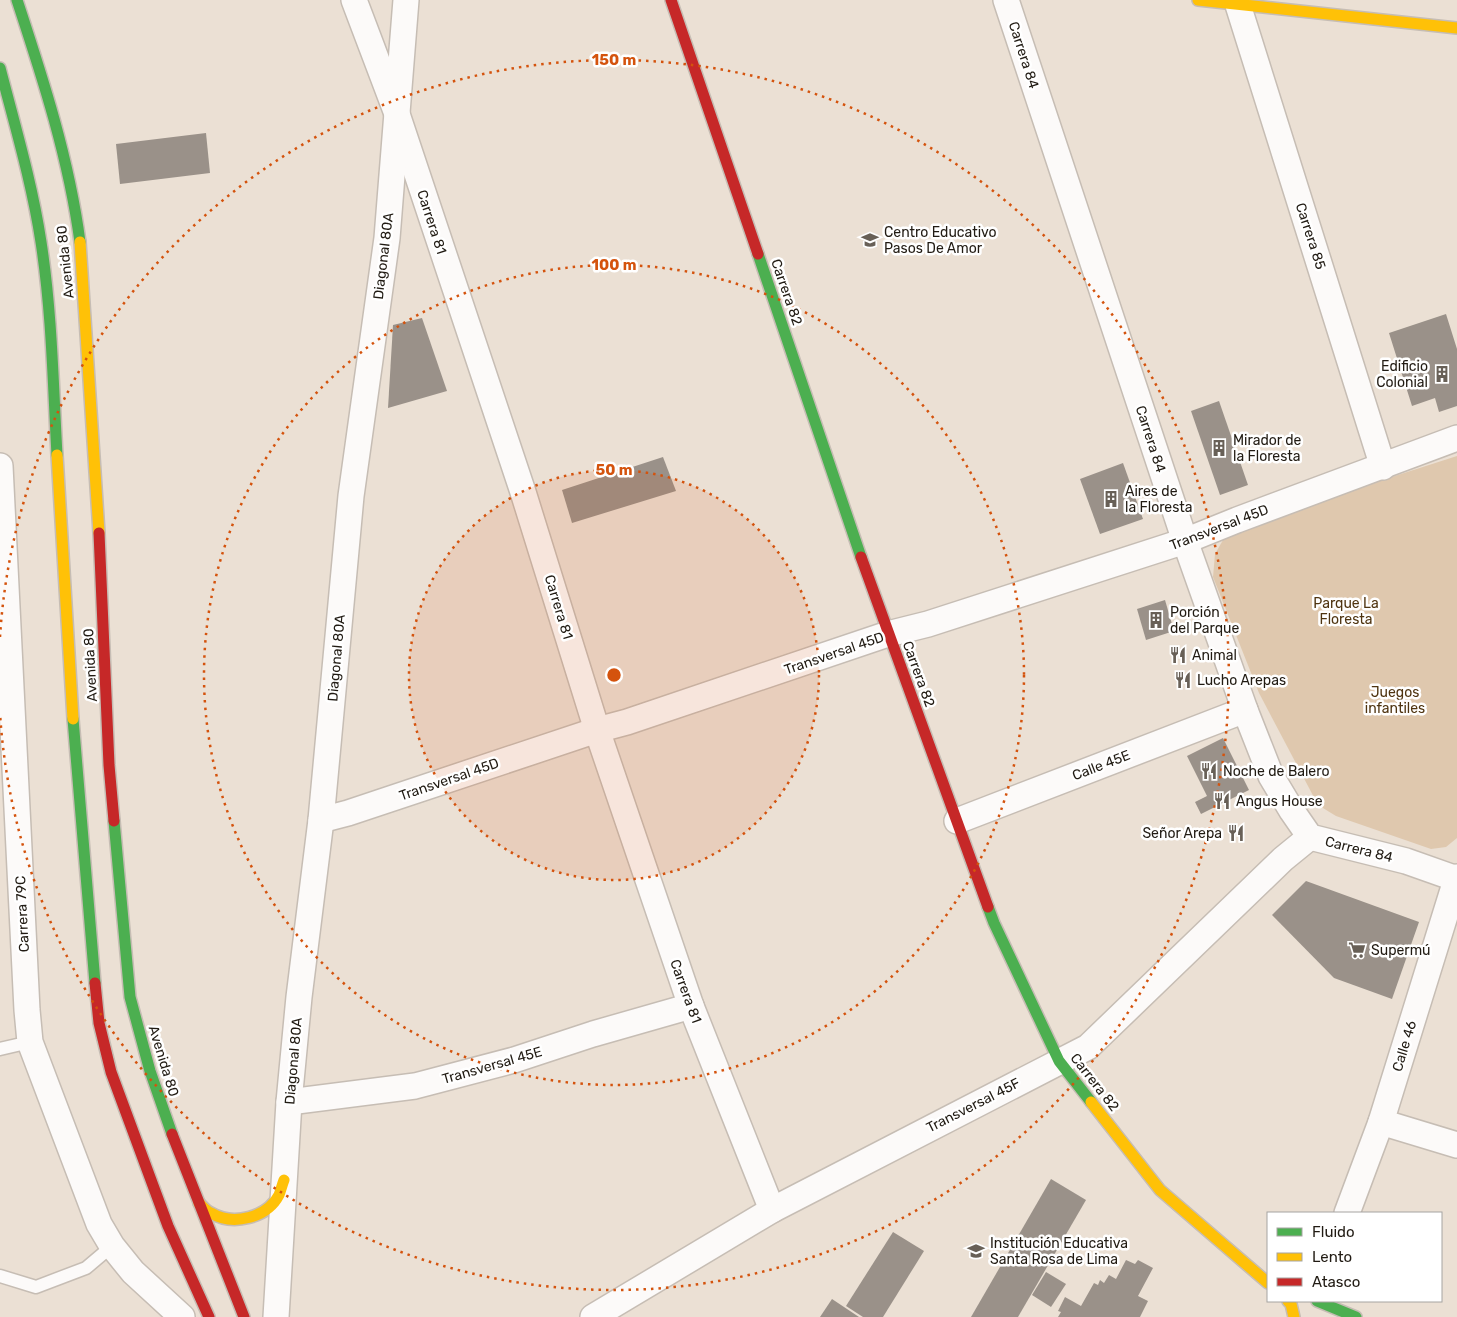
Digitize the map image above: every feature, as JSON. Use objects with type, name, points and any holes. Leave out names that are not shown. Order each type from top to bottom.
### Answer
[{"type":"main road","name":"Avenida 80","points":[[17,0],[46,90],[61,145],[77,222],[82,261],[97,496],[109,765],[130,996],[150,1071],[176,1146],[244,1317]]},
{"type":"main road","name":"Carrera 82","points":[[671,0],[888,634],[994,923],[1059,1061],[1160,1190],[1267,1282]]},
{"type":"main road","points":[[682,33],[683,0]]},
{"type":"main road","points":[[1198,0],[1457,28]]},
{"type":"main road","name":"Avenida 80","points":[[0,68],[30,181],[41,243],[48,304],[74,743],[90,940],[99,1023],[111,1072],[162,1208],[197,1293],[210,1317]]},
{"type":"main road","points":[[199,1203],[210,1213],[225,1218],[240,1219],[255,1216],[269,1207],[279,1195],[284,1180]]},
{"type":"main road","points":[[1294,1317],[1303,1304],[1356,1317]]},
{"type":"street","name":"Carrera 81","points":[[354,0],[396,111],[523,492],[597,730],[691,1006],[772,1210]]},
{"type":"street","name":"Diagonal 80A","points":[[276,1317],[289,1102],[299,997],[321,820],[351,496],[387,238],[406,0]]},
{"type":"street","name":"Carrera 84","points":[[1006,0],[1185,541],[1245,710],[1271,776],[1310,837],[1406,861],[1457,878]]},
{"type":"street","name":"Carrera 85","points":[[1238,5],[1383,467]]},
{"type":"street","name":"Transversal 45D","points":[[321,820],[348,813],[597,730],[627,722],[888,634],[928,624],[1185,541],[1457,438]]},
{"type":"street","name":"Carrera 79C","points":[[0,466],[7,737],[30,1042],[99,1224],[112,1246],[133,1272],[182,1317]]},
{"type":"street","name":"Calle 45E","points":[[957,821],[1245,710]]},
{"type":"street","name":"Transversal 45F","points":[[593,1317],[772,1210],[1088,1047],[1283,859],[1310,837]]},
{"type":"street","name":"Calle 46","points":[[1347,1212],[1381,1122],[1457,878]]},
{"type":"street","name":"Transversal 45E","points":[[289,1102],[415,1086],[514,1060],[593,1034],[691,1006]]},
{"type":"street","points":[[1381,1122],[1457,1145]]},
{"type":"lane","points":[[0,1049],[30,1042]]},
{"type":"lane","points":[[0,1276],[36,1287],[86,1268],[112,1246]]},
{"type":"green space","name":"Parque La Floresta","points":[[1457,456],[1457,838],[1446,847],[1431,849],[1336,816],[1318,805],[1259,693],[1213,577],[1215,554],[1227,533],[1261,519]]},
{"type":"building","points":[[206,133],[210,173],[120,184],[116,144]]},
{"type":"building","name":"Edificio Colonial","points":[[1446,314],[1457,349],[1457,406],[1439,412],[1435,398],[1412,406],[1389,333]]},
{"type":"building","points":[[422,318],[447,391],[388,408],[393,325]]},
{"type":"building","name":"Mirador de la Floresta","points":[[1219,401],[1248,485],[1220,495],[1191,411]]},
{"type":"building","points":[[663,457],[676,491],[572,523],[562,490]]},
{"type":"building","name":"Aires de la Floresta","points":[[1123,463],[1143,519],[1100,534],[1080,479]]},
{"type":"building","name":"Porción del Parque","points":[[1165,600],[1174,631],[1146,640],[1137,609]]},
{"type":"building","points":[[1223,738],[1249,790],[1201,814],[1195,802],[1207,796],[1187,756]]},
{"type":"building","name":"Supermú","points":[[1306,881],[1419,922],[1392,999],[1334,978],[1272,915]]},
{"type":"building","points":[[1051,1179],[1086,1200],[1018,1317],[971,1317]]},
{"type":"building","points":[[893,1232],[924,1251],[883,1317],[863,1317],[846,1306]]},
{"type":"building","points":[[1126,1260],[1135,1264],[1138,1260],[1153,1268],[1138,1296],[1148,1301],[1140,1317],[1058,1317],[1061,1312],[1058,1311],[1065,1297],[1081,1306],[1094,1283],[1098,1285],[1100,1280],[1104,1283],[1109,1275],[1116,1279]]},
{"type":"building","points":[[1046,1272],[1066,1284],[1051,1307],[1032,1295]]},
{"type":"building","points":[[832,1299],[859,1317],[820,1317]]},
{"type":"traffic: fast","points":[[17,0],[62,150],[80,242]]},
{"type":"traffic: fast","points":[[0,68],[28,176],[45,269],[50,322],[57,455]]},
{"type":"traffic: fast","points":[[758,254],[861,557]]},
{"type":"traffic: fast","points":[[73,719],[95,983]]},
{"type":"traffic: fast","points":[[114,821],[130,997],[150,1071],[172,1134]]},
{"type":"traffic: fast","points":[[988,907],[1059,1061],[1091,1102]]},
{"type":"traffic: fast","points":[[1319,1302],[1356,1317]]},
{"type":"traffic: slow","points":[[1198,0],[1457,28]]},
{"type":"traffic: slow","points":[[80,242],[99,533]]},
{"type":"traffic: slow","points":[[57,455],[73,719]]},
{"type":"traffic: slow","points":[[1091,1102],[1160,1190],[1267,1282]]},
{"type":"traffic: slow","points":[[199,1203],[208,1211],[220,1217],[229,1219],[249,1218],[274,1203],[284,1180]]},
{"type":"traffic: slow","points":[[1289,1302],[1294,1317]]},
{"type":"traffic: jam","points":[[671,0],[758,254]]},
{"type":"traffic: jam","points":[[99,533],[109,765],[114,821]]},
{"type":"traffic: jam","points":[[861,557],[988,907]]},
{"type":"traffic: jam","points":[[95,983],[99,1023],[111,1072],[168,1226],[209,1317]]},
{"type":"traffic: jam","points":[[172,1134],[244,1317]]},
{"type":"place","name":"Centro Educativo Pasos De Amor","points":[[870,240]]},
{"type":"place","name":"Edificio Colonial","points":[[1442,374]]},
{"type":"place","name":"Mirador de la Floresta","points":[[1219,448]]},
{"type":"place","name":"Aires de la Floresta","points":[[1111,499]]},
{"type":"place","name":"Porción del Parque","points":[[1156,620]]},
{"type":"place","name":"Animal","points":[[1178,655]]},
{"type":"place","name":"Lucho Arepas","points":[[1183,680]]},
{"type":"place","name":"Noche de Balero","points":[[1209,771]]},
{"type":"place","name":"Angus House","points":[[1222,801]]},
{"type":"place","name":"Señor Arepa","points":[[1236,833]]},
{"type":"place","name":"Supermú","points":[[1357,950]]},
{"type":"place","name":"Institución Educativa Santa Rosa de Lima","points":[[976,1251]]},
{"type":"park label","name":"Juegos infantiles","points":[[1395,700]]}]
